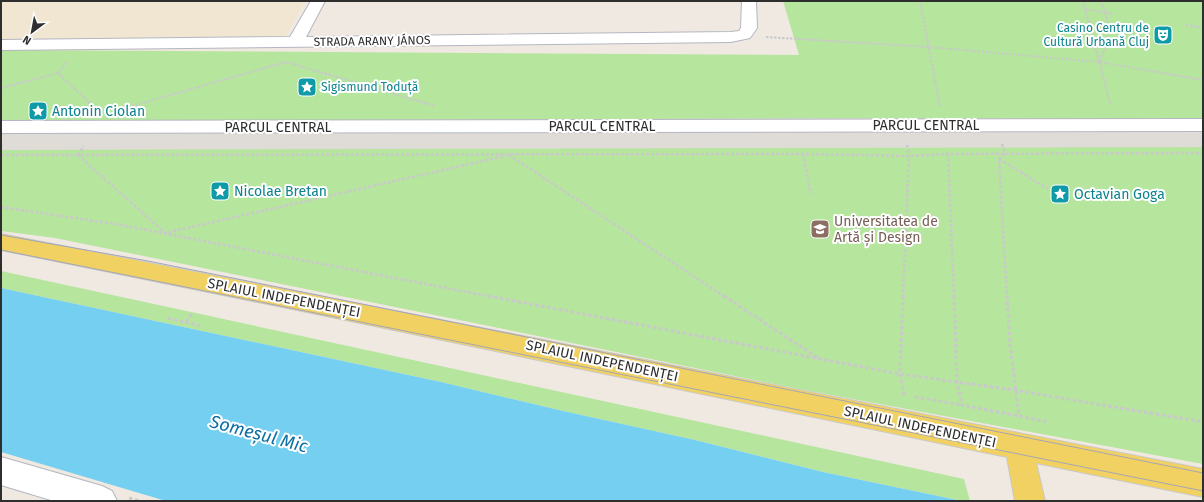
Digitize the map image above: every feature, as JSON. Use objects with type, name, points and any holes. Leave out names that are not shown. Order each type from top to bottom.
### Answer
[{"type":"main road","name":"SPLAIUL INDEPENDENȚEI","points":[[1,242],[513,343],[1019,447],[1203,483]]},
{"type":"main road","points":[[1019,447],[1030,501]]},
{"type":"street","points":[[295,42],[318,1]]},
{"type":"street","points":[[744,35],[750,28],[749,1]]},
{"type":"street","name":"STRADA ARANY JÁNOS","points":[[1,45],[731,37],[744,35]]},
{"type":"street","name":"PARCUL CENTRAL","points":[[1,128],[1203,125]]},
{"type":"street","points":[[1,471],[102,501]]},
{"type":"path","points":[[920,1],[941,112]]},
{"type":"path","points":[[1083,1],[1113,112]]},
{"type":"path","points":[[1099,62],[1110,34],[1107,13],[1101,1]]},
{"type":"path","points":[[1085,9],[1113,14]]},
{"type":"path","points":[[1186,25],[1203,28]]},
{"type":"path","points":[[744,35],[929,47],[1099,62],[1203,80]]},
{"type":"path","points":[[1,88],[58,73],[82,45]]},
{"type":"path","points":[[126,108],[286,62],[439,107]]},
{"type":"path","points":[[58,73],[97,110]]},
{"type":"path","points":[[493,154],[495,148]]},
{"type":"path","points":[[1003,148],[1004,154]]},
{"type":"path","points":[[78,155],[82,149]]},
{"type":"path","points":[[908,149],[909,156],[900,374],[904,395],[1049,422]]},
{"type":"path","points":[[1,155],[803,154],[909,156],[948,154],[1203,153]]},
{"type":"path","points":[[803,154],[811,195]]},
{"type":"path","points":[[948,154],[957,382],[962,405]]},
{"type":"path","points":[[1004,154],[999,159],[1014,390],[1018,416]]},
{"type":"path","points":[[78,155],[165,233]]},
{"type":"path","points":[[165,233],[509,155],[819,359]]},
{"type":"path","points":[[999,159],[1048,189]]},
{"type":"path","points":[[1,208],[48,213],[165,233],[240,249],[900,374],[1014,390],[1203,422]]},
{"type":"path","points":[[186,322],[193,312]]},
{"type":"path","points":[[168,318],[200,326]]},
{"type":"shaded area","points":[[1,1],[305,1],[285,39],[1,41]]},
{"type":"shaded area","points":[[899,118],[1203,119],[1203,147],[1,150],[1,121]]},
{"type":"green space","points":[[783,1],[1203,1],[1203,464],[799,389],[55,238],[1,231],[1,50],[799,55]]},
{"type":"green space","points":[[1,271],[964,479],[970,501],[962,501],[823,472],[695,440],[441,382],[1,288]]},
{"type":"water","name":"Someșul Mic","points":[[1,288],[441,382],[695,440],[823,472],[962,501],[166,501],[1,452]]},
{"type":"tram line","points":[[1,235],[148,261],[1203,473]]},
{"type":"tram line","points":[[1,250],[1203,491]]},
{"type":"place","name":"Casino Centru de Cultură Urbană Cluj","points":[[1163,35]]},
{"type":"place","name":"Sigismund Toduță","points":[[307,87]]},
{"type":"place","name":"Antonin Ciolan","points":[[38,111]]},
{"type":"place","name":"Nicolae Bretan","points":[[220,191]]},
{"type":"place","name":"Octavian Goga","points":[[1060,194]]},
{"type":"place","name":"Universitatea de Artă și Design","points":[[820,229]]}]
